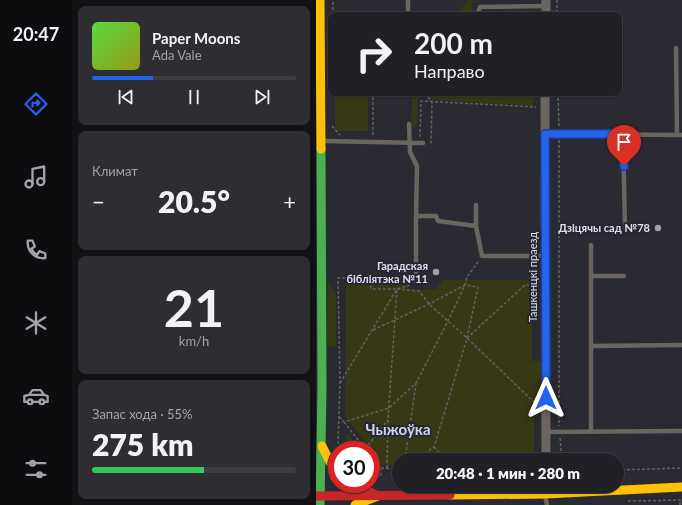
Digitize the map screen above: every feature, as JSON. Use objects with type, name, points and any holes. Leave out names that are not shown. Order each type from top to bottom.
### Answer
[{"type":"main road","points":[[320,0],[322,389],[318,499],[462,493]]},
{"type":"main road","points":[[321,444],[328,458]]},
{"type":"main road","points":[[624,488],[682,487]]},
{"type":"main road","points":[[372,493],[378,496]]},
{"type":"main road","points":[[355,505],[378,496]]},
{"type":"street","name":"Ташкенцкі праезд","points":[[545,96],[546,453]]},
{"type":"lane","points":[[408,0],[408,12]]},
{"type":"lane","points":[[478,12],[480,6],[546,7]]},
{"type":"lane","points":[[545,134],[680,135],[676,48]]},
{"type":"lane","points":[[409,124],[410,152],[417,166],[416,282]]},
{"type":"lane","points":[[623,134],[625,229]]},
{"type":"lane","points":[[320,141],[422,143]]},
{"type":"lane","points":[[476,205],[476,226],[482,256],[545,256]]},
{"type":"lane","points":[[416,216],[436,216],[438,221],[476,226]]},
{"type":"lane","points":[[591,245],[591,431]]},
{"type":"lane","points":[[591,276],[624,276]]},
{"type":"lane","points":[[591,346],[682,345]]},
{"type":"lane","points":[[546,432],[682,431]]},
{"type":"lane","points":[[545,493],[547,505]]},
{"type":"path","points":[[333,12],[333,1],[336,0]]},
{"type":"path","points":[[557,0],[557,12]]},
{"type":"path","points":[[373,96],[373,135]]},
{"type":"path","points":[[427,96],[432,102],[431,143],[422,143],[421,101],[432,102],[545,107]]},
{"type":"path","points":[[558,96],[559,432],[561,453]]},
{"type":"path","points":[[332,120],[332,127],[340,135]]},
{"type":"path","points":[[344,422],[389,408],[416,383],[448,322],[465,285],[467,277],[482,256]]},
{"type":"path","points":[[468,338],[525,285],[533,285],[533,276],[537,271]]},
{"type":"path","points":[[338,441],[340,383],[338,278],[370,279],[371,289],[419,291],[429,304],[468,338],[546,413]]},
{"type":"path","points":[[340,383],[397,290],[416,282]]},
{"type":"path","points":[[373,330],[429,304],[465,285],[478,287],[468,338],[434,447],[426,453]]},
{"type":"path","points":[[387,468],[388,420],[397,290]]},
{"type":"path","points":[[406,453],[416,383]]},
{"type":"path","points":[[339,417],[359,441]]},
{"type":"path","points":[[373,441],[388,420]]},
{"type":"path","points":[[434,447],[440,453]]},
{"type":"path","points":[[380,476],[381,468],[392,468]]},
{"type":"path","points":[[624,470],[682,468]]},
{"type":"path","points":[[680,500],[680,505]]},
{"type":"green space","points":[[468,0],[481,1],[472,2],[472,12],[458,12]]},
{"type":"green space","points":[[335,96],[368,96],[368,131],[335,131]]},
{"type":"green space","points":[[412,96],[418,96],[417,124],[411,130]]},
{"type":"green space","points":[[430,96],[534,96],[533,106],[433,100]]},
{"type":"green space","points":[[346,279],[405,280],[409,290],[436,289],[443,280],[532,280],[532,361],[542,361],[543,414],[534,414],[534,453],[392,453],[392,466],[382,465],[380,462],[380,441],[364,441],[345,416]]},
{"type":"green space","points":[[328,282],[336,293],[336,347],[327,346]]},
{"type":"green space","points":[[347,433],[353,441],[346,441]]},
{"type":"traffic: fast","points":[[320,505],[322,389],[321,149]]},
{"type":"traffic: slow","points":[[320,0],[321,149]]},
{"type":"traffic: slow","points":[[322,446],[328,458]]},
{"type":"traffic: slow","points":[[450,495],[545,494],[682,487]]},
{"type":"traffic: slow","points":[[355,505],[378,496]]},
{"type":"traffic: jam","points":[[372,493],[378,496]]},
{"type":"traffic: jam","points":[[316,496],[450,495]]},
{"type":"place","name":"Дзіцячы сад №78","points":[[658,228]]},
{"type":"place","name":"Гарадская бібліятэка №11","points":[[436,272]]},
{"type":"district","name":"Чыжоўка","points":[[398,430]]},
{"type":"route","points":[[546,398],[545,134],[623,134],[624,166]]}]
